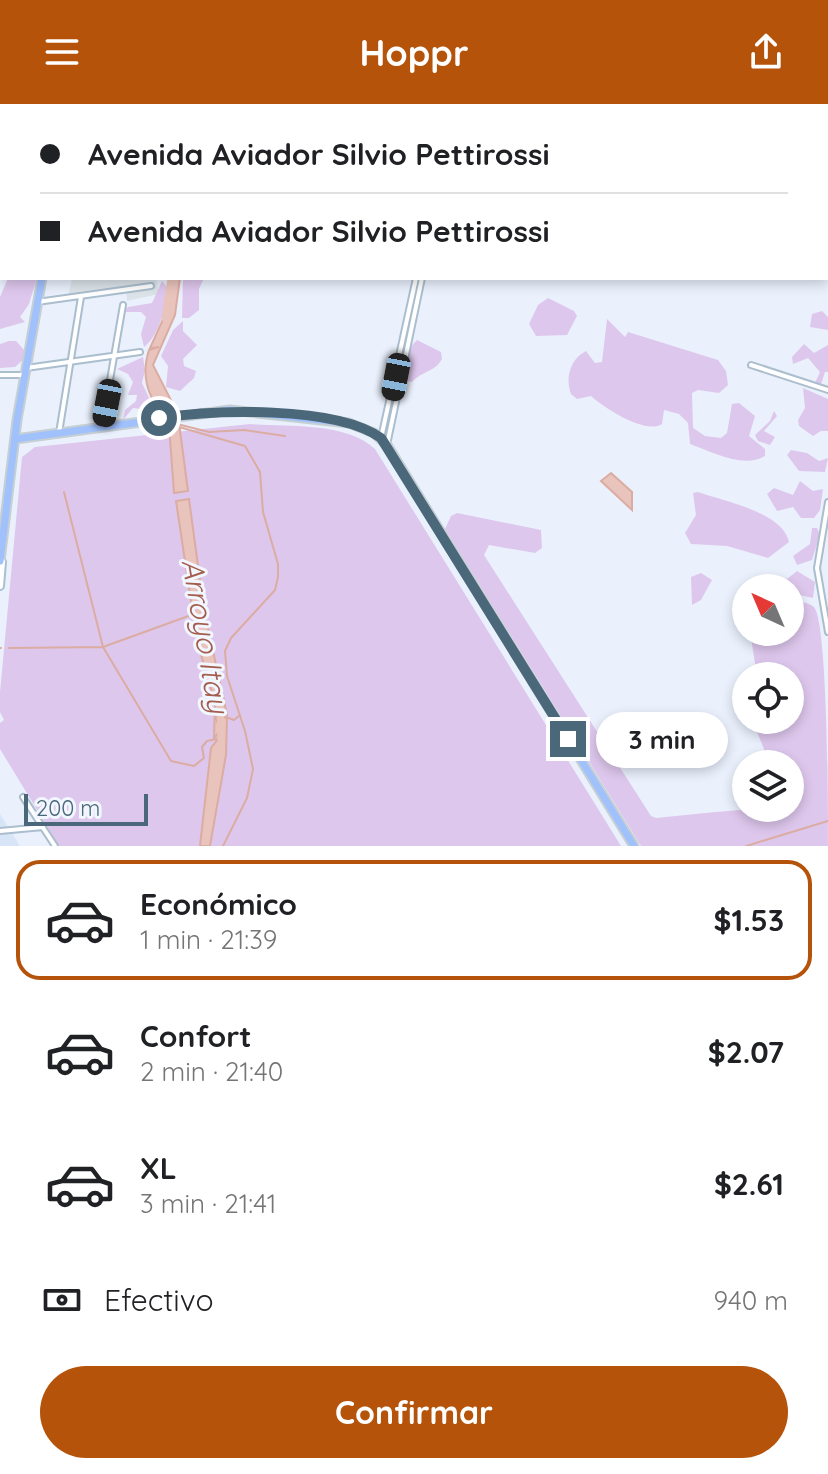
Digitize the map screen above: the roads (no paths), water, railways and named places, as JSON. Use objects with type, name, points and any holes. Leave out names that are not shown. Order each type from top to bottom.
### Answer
[{"type":"main road","points":[[1,562],[15,439],[42,280]]},
{"type":"main road","points":[[15,439],[230,410],[349,423],[381,438],[634,846]]},
{"type":"street","points":[[387,445],[419,280]]},
{"type":"street","points":[[37,302],[151,286]]},
{"type":"street","points":[[59,433],[81,297]]},
{"type":"street","points":[[381,438],[415,301]]},
{"type":"street","points":[[102,426],[123,305]]},
{"type":"street","points":[[0,375],[140,352]]},
{"type":"street","points":[[751,365],[828,390]]},
{"type":"street","points":[[0,467],[11,467]]},
{"type":"street","points":[[828,502],[817,568],[828,632]]},
{"type":"street","points":[[0,586],[1,562]]},
{"type":"street","points":[[23,797],[55,846]]},
{"type":"street","points":[[0,831],[43,827]]},
{"type":"water","points":[[170,280],[180,280],[175,315],[153,365],[177,412],[161,414],[149,391],[146,368],[149,350],[159,347],[150,348],[170,304]]},
{"type":"water","points":[[179,423],[188,491],[174,493],[169,425]]},
{"type":"water","points":[[611,473],[632,492],[632,510],[601,481]]},
{"type":"water","points":[[189,499],[204,610],[227,715],[220,713],[216,717],[220,731],[214,738],[215,703],[197,641],[176,501]]},
{"type":"water","points":[[221,716],[227,718],[226,755],[210,846],[200,846],[211,748],[222,734],[218,719]]},
{"type":"waterway","name":"Arroyo Itay","points":[[165,318],[171,280]]},
{"type":"waterway","points":[[173,423],[209,432],[244,430],[285,436]]},
{"type":"waterway","name":"Arroyo Itay","points":[[179,427],[245,446],[260,472],[263,512],[278,564],[275,590],[231,638],[225,651],[227,676],[245,731],[253,769],[247,798],[223,846]]},
{"type":"waterway","points":[[64,492],[103,647],[194,614]]},
{"type":"waterway","points":[[9,648],[103,647],[171,761],[194,766],[204,758],[202,747],[207,741],[217,739],[221,730],[216,718],[220,715],[234,720],[240,715]]},
{"type":"waterway","name":"Arroyo Itay","points":[[220,706],[221,741]]},
{"type":"waterway","points":[[746,846],[828,821]]}]
